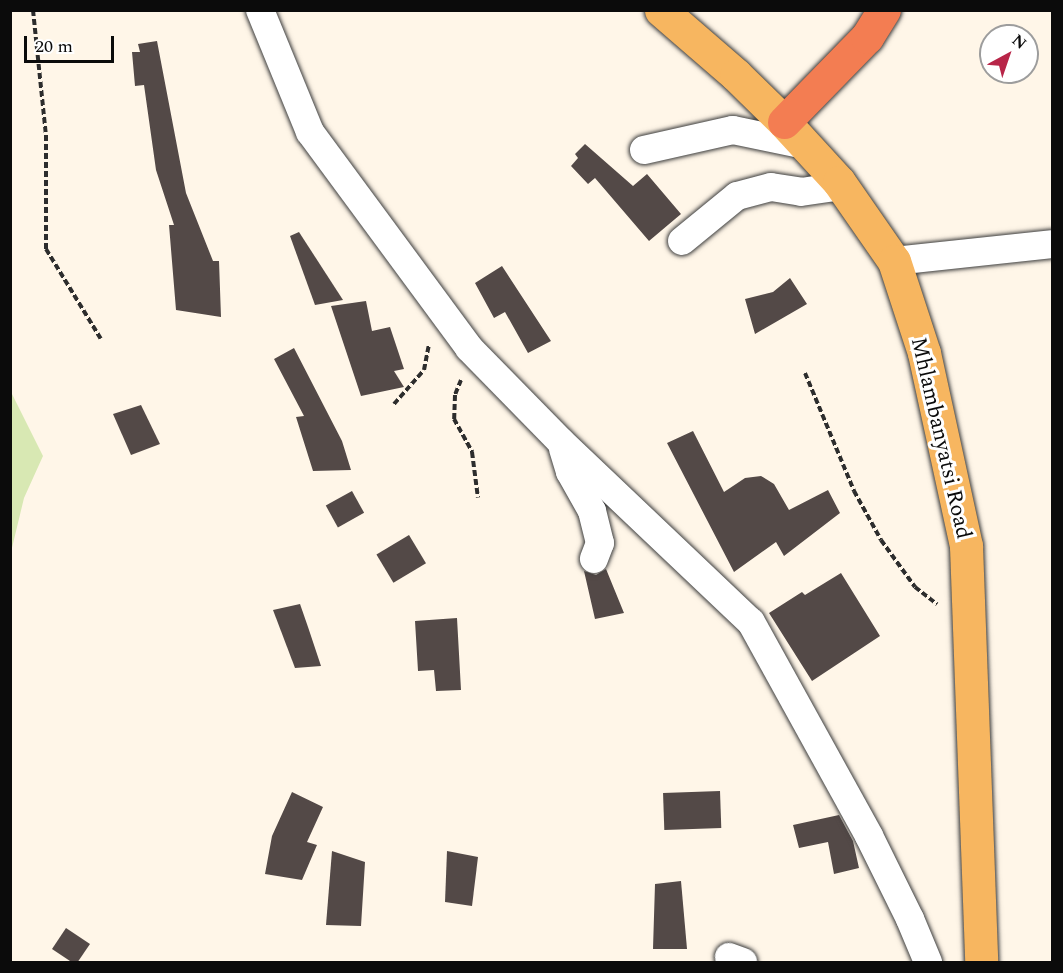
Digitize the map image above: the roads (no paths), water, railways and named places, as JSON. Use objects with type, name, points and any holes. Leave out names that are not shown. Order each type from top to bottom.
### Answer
[{"type":"highway","points":[[794,134],[867,37],[884,10]]},
{"type":"main road","name":"Mhlambanyatsi Road","points":[[661,10],[736,75],[794,134],[841,186],[894,261],[924,353],[966,546],[981,963]]},
{"type":"street","points":[[260,10],[310,132],[469,348],[560,441],[751,622],[869,836],[910,919],[928,963]]},
{"type":"street","points":[[644,150],[733,130],[794,134]]},
{"type":"street","points":[[682,241],[737,196],[771,187],[801,192],[841,186]]},
{"type":"street","points":[[894,261],[1008,247],[1053,244]]},
{"type":"street","points":[[560,441],[570,471],[592,511],[600,543],[594,559]]}]
